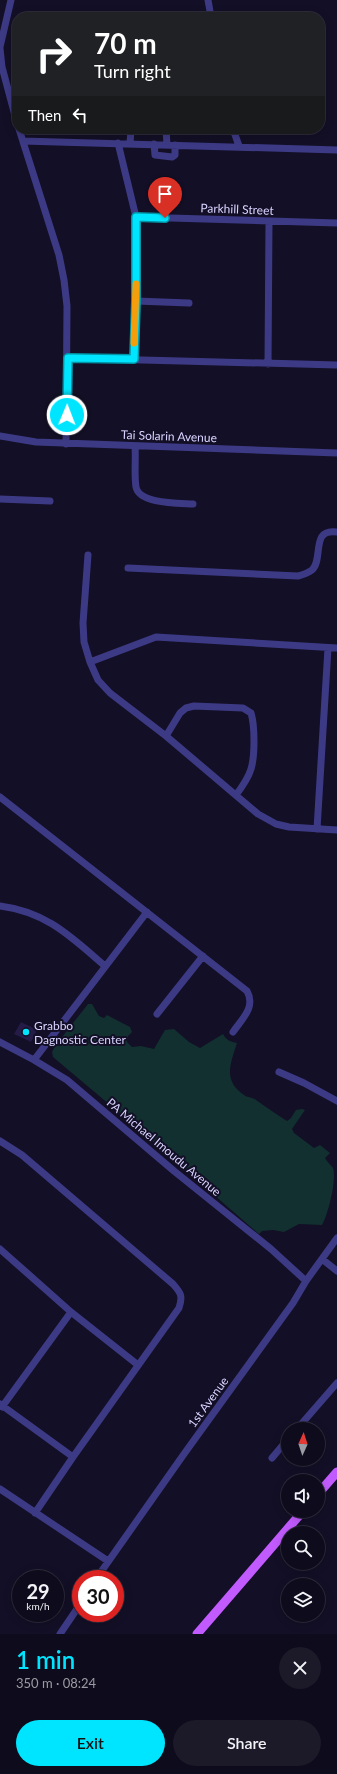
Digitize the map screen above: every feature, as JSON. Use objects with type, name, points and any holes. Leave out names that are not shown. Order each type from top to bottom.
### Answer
[{"type":"main road","points":[[325,1486],[337,1472]]},
{"type":"main road","points":[[197,1634],[297,1518]]},
{"type":"street","points":[[11,0],[0,48],[4,74],[12,104]]},
{"type":"street","points":[[208,0],[210,12]]},
{"type":"street","points":[[21,134],[59,255],[67,306],[68,358],[66,444]]},
{"type":"street","points":[[130,144],[131,134]]},
{"type":"street","points":[[166,134],[167,144]]},
{"type":"street","points":[[235,134],[239,146]]},
{"type":"street","points":[[23,141],[337,150]]},
{"type":"street","points":[[118,143],[136,217],[134,359]]},
{"type":"street","points":[[154,144],[155,155],[172,157],[175,155],[176,145]]},
{"type":"street","name":"Parkhill Street","points":[[136,217],[337,223]]},
{"type":"street","points":[[268,364],[269,222]]},
{"type":"street","points":[[136,301],[189,303]]},
{"type":"street","points":[[68,358],[337,366]]},
{"type":"street","name":"Tai Solarin Avenue","points":[[0,436],[36,442],[66,444],[337,453]]},
{"type":"street","points":[[135,446],[136,488],[140,496],[151,500],[193,504]]},
{"type":"street","points":[[0,499],[50,501]]},
{"type":"street","points":[[128,568],[298,576],[309,572],[315,566],[322,536],[326,533],[337,532]]},
{"type":"street","points":[[88,555],[83,623],[84,642],[90,662],[98,680],[110,693],[166,736],[258,814],[276,824],[289,827],[337,830]]},
{"type":"street","points":[[90,662],[156,637],[337,648]]},
{"type":"street","points":[[317,829],[328,648]]},
{"type":"street","points":[[166,736],[180,713],[186,708],[194,706],[243,708],[251,713],[254,724],[252,768],[236,795]]},
{"type":"street","points":[[0,797],[247,991],[252,998],[251,1005],[246,1015],[233,1032]]},
{"type":"street","points":[[0,906],[16,908],[29,912],[51,923],[105,966]]},
{"type":"street","points":[[34,1060],[147,912]]},
{"type":"street","points":[[157,1014],[203,956]]},
{"type":"street","name":"PA Michael Imoudu Avenue","points":[[0,1042],[67,1080],[271,1249],[306,1281]]},
{"type":"street","points":[[279,1072],[337,1101]]},
{"type":"street","points":[[0,1141],[22,1155],[180,1292],[182,1298],[179,1308],[35,1513]]},
{"type":"street","name":"1st Avenue","points":[[102,1570],[293,1303],[306,1281],[337,1238]]},
{"type":"street","points":[[0,1249],[71,1312],[138,1365]]},
{"type":"street","points":[[322,1259],[337,1271]]},
{"type":"street","points":[[71,1312],[1,1406],[73,1457]]},
{"type":"street","points":[[303,1422],[337,1383]]},
{"type":"street","points":[[272,1458],[281,1447]]},
{"type":"street","points":[[0,1489],[108,1561]]},
{"type":"street","points":[[60,1634],[72,1616]]},
{"type":"green space","points":[[88,1004],[92,1004],[99,1016],[104,1018],[107,1015],[130,1027],[132,1032],[128,1036],[127,1042],[132,1047],[141,1046],[154,1049],[165,1030],[174,1029],[189,1042],[200,1048],[223,1034],[229,1040],[237,1043],[232,1058],[230,1072],[233,1084],[237,1089],[247,1097],[255,1099],[287,1121],[296,1110],[305,1110],[292,1129],[294,1133],[314,1148],[320,1145],[330,1153],[325,1158],[333,1168],[334,1180],[329,1205],[322,1225],[299,1224],[284,1232],[273,1230],[262,1231],[259,1234],[53,1057],[52,1052],[55,1046]]},
{"type":"building","name":"Grabbo Dagnostic Center","points":[[21,1022],[37,1030],[31,1042],[14,1034]]},
{"type":"slow traffic","points":[[134,343],[136,284]]},
{"type":"place","name":"Grabbo Dagnostic Center","points":[[26,1032]]},
{"type":"route","points":[[67,415],[68,358],[134,359],[137,260],[136,217],[165,218]]}]
